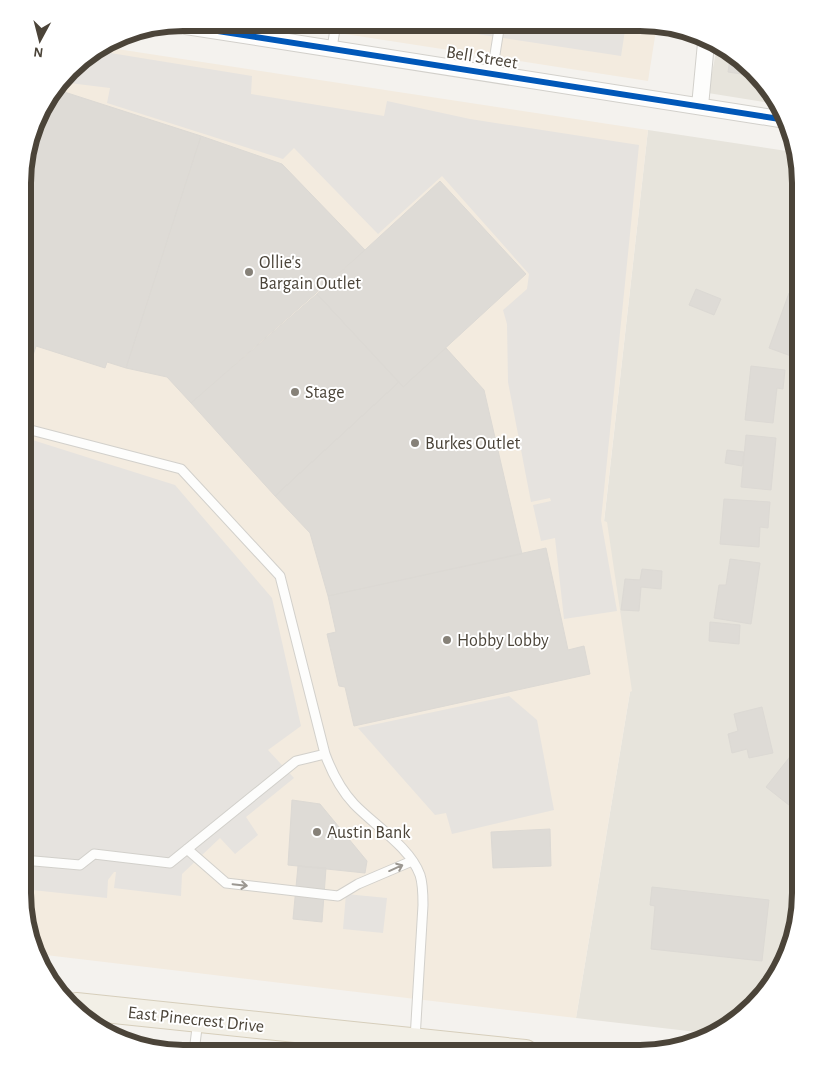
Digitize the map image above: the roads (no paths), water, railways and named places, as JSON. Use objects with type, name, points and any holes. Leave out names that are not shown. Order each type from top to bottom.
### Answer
[{"type":"main road","name":"East Pinecrest Drive","points":[[84,1007],[445,1045]]},
{"type":"street","name":"Bell Street","points":[[241,31],[332,48],[777,119]]},
{"type":"street","points":[[700,106],[706,47]]},
{"type":"lane","points":[[332,48],[335,31]]},
{"type":"lane","points":[[492,73],[499,31]]},
{"type":"lane","points":[[31,430],[181,469],[280,576],[330,770],[344,793],[412,861],[420,874],[423,898],[415,1042]]},
{"type":"lane","points":[[31,861],[80,865],[94,854],[170,863],[296,761],[325,754]]},
{"type":"lane","points":[[187,849],[226,883],[338,896],[358,884],[412,861]]},
{"type":"lane","points":[[195,1045],[198,1020]]},
{"type":"place","name":"Ollie's Bargain Outlet","points":[[249,272]]},
{"type":"place","name":"Stage","points":[[295,392]]},
{"type":"place","name":"Burkes Outlet","points":[[415,443]]},
{"type":"place","name":"Hobby Lobby","points":[[447,640]]},
{"type":"place","name":"Austin Bank","points":[[317,832]]}]
